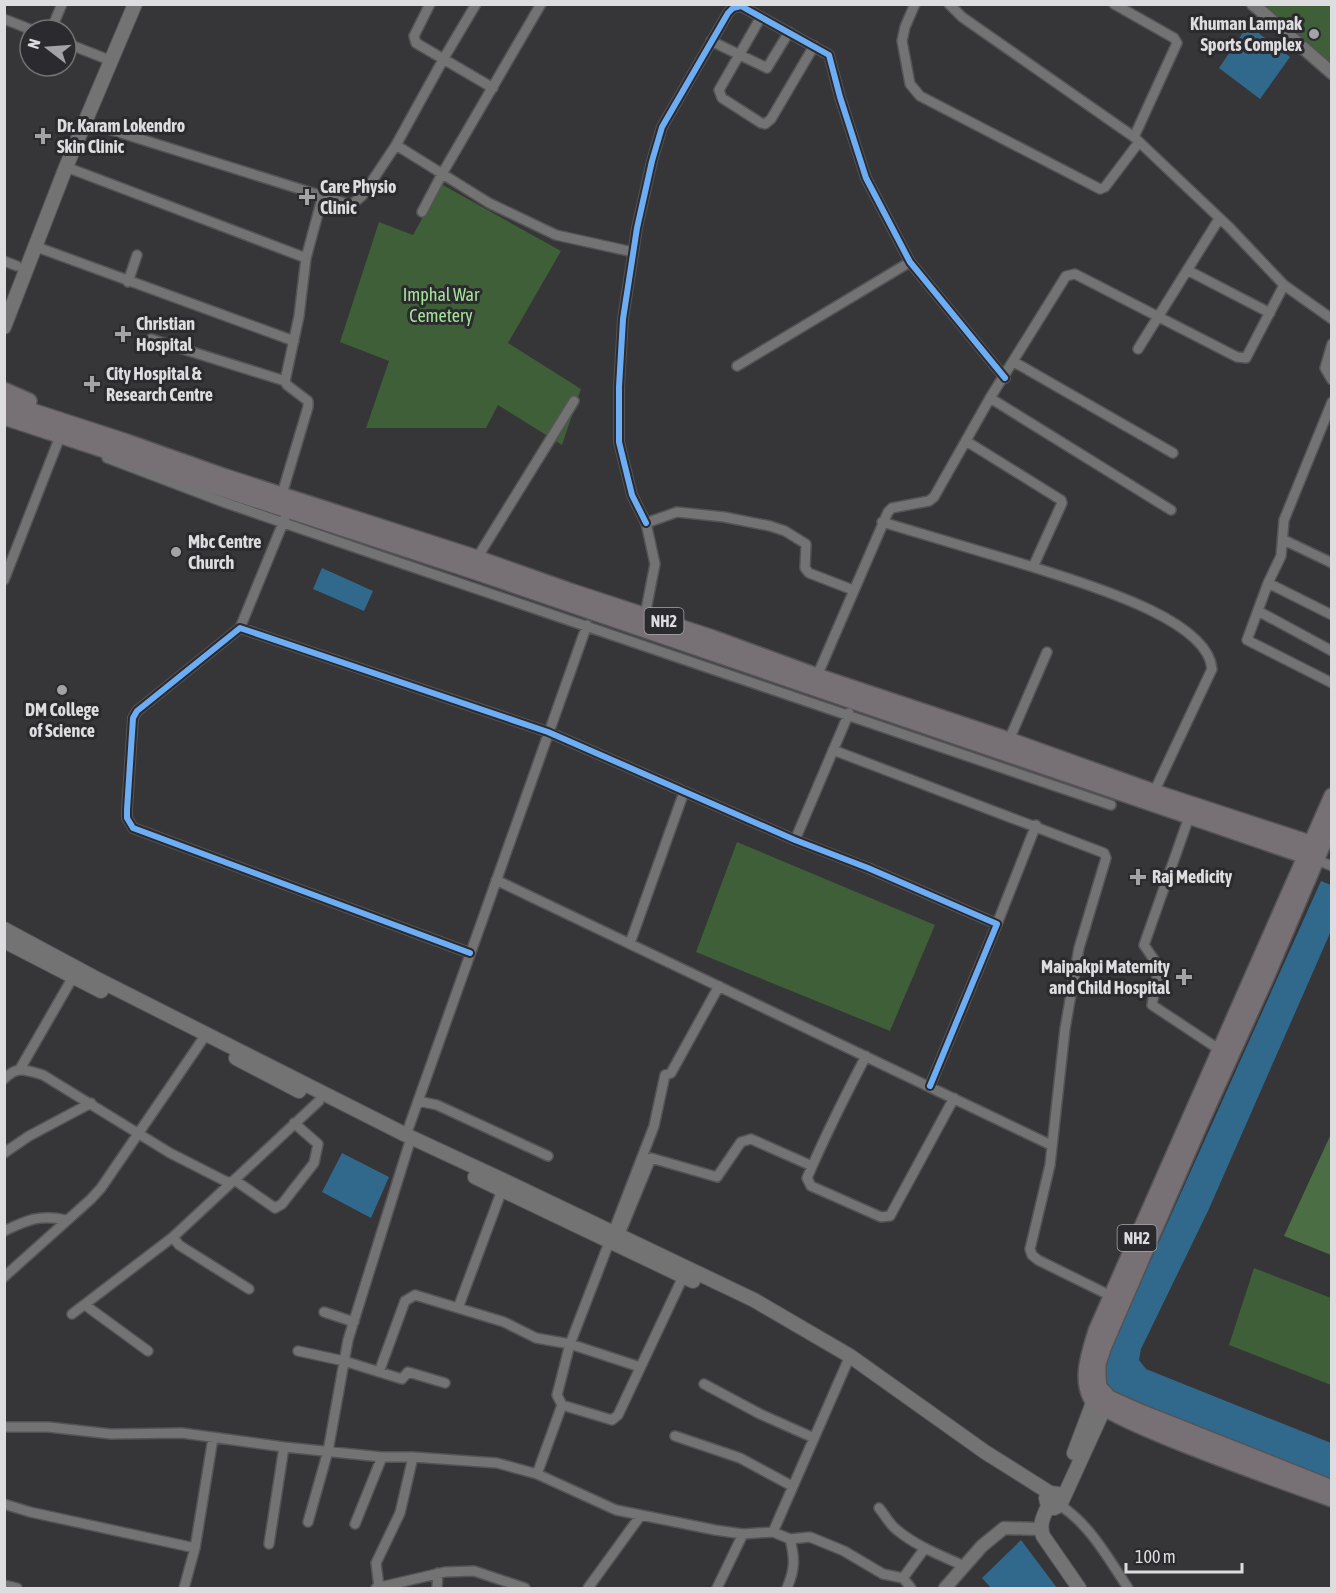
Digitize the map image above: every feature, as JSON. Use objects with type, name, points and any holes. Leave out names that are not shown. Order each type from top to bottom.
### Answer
[{"type":"highway","points":[[4,390],[43,408],[61,432]]},
{"type":"highway","name":"NH2","points":[[4,402],[61,432],[286,516],[817,676],[1189,817],[1314,851]]},
{"type":"highway","name":"NH2","points":[[9,421],[61,432],[282,494],[477,558],[573,592],[850,709],[1009,740],[1314,851]]},
{"type":"highway","points":[[1314,851],[1332,796]]},
{"type":"highway","points":[[1314,851],[1332,823]]},
{"type":"highway","name":"NH2","points":[[1101,1399],[1086,1385],[1086,1370],[1096,1331],[1220,1050],[1314,851]]},
{"type":"highway","name":"NH2","points":[[1101,1399],[1098,1364],[1104,1346],[1314,851]]},
{"type":"highway","points":[[1101,1399],[1143,1413],[1332,1488]]},
{"type":"highway","points":[[1101,1399],[1158,1433],[1332,1499]]},
{"type":"main road","points":[[4,327],[34,246],[86,122],[104,58],[127,4]]},
{"type":"main road","points":[[4,300],[11,263],[135,4]]},
{"type":"main road","points":[[4,929],[319,1101],[516,1186],[613,1237],[752,1304],[849,1360],[1054,1501]]},
{"type":"main road","points":[[4,941],[73,977],[205,1037],[502,1190],[613,1237],[683,1277],[752,1304]]},
{"type":"main road","points":[[1079,1588],[1040,1529],[1041,1521],[1054,1501],[1101,1399]]},
{"type":"street","points":[[56,18],[62,4]]},
{"type":"street","points":[[430,4],[415,32],[416,43],[493,88]]},
{"type":"street","points":[[86,122],[351,205],[357,202],[396,146],[476,4]]},
{"type":"street","points":[[422,212],[541,4]]},
{"type":"street","points":[[915,4],[905,27],[902,41],[910,84],[920,96],[1100,189],[1105,188],[1137,139],[1177,43],[1174,38],[1114,4]]},
{"type":"street","points":[[949,4],[962,17],[1137,139],[1229,227],[1284,285],[1332,319]]},
{"type":"street","points":[[1253,4],[1332,73]]},
{"type":"street","points":[[644,622],[655,564],[646,523],[632,495],[619,442],[623,319],[633,252],[652,161],[662,127],[732,7],[741,6],[826,52],[830,57],[840,97],[866,178],[910,262],[1005,378]]},
{"type":"street","points":[[761,17],[719,88],[722,98],[761,123],[765,124],[771,119],[814,46]]},
{"type":"street","points":[[4,19],[18,24]]},
{"type":"street","points":[[711,41],[768,68],[789,32]]},
{"type":"street","points":[[78,48],[104,58]]},
{"type":"street","points":[[396,146],[489,203],[556,235],[633,252]]},
{"type":"street","points":[[66,167],[306,258]]},
{"type":"street","points":[[285,381],[299,316],[306,258],[323,195]]},
{"type":"street","points":[[1138,349],[1219,219]]},
{"type":"street","points":[[34,246],[294,341]]},
{"type":"street","points":[[128,282],[136,255]]},
{"type":"street","points":[[737,366],[910,262]]},
{"type":"street","points":[[1186,270],[1270,313]]},
{"type":"street","points":[[817,676],[882,522],[890,509],[932,500],[990,399],[1069,274],[1075,274],[1237,357],[1246,358],[1284,285]]},
{"type":"street","points":[[151,339],[285,381],[308,401],[282,494]]},
{"type":"street","points":[[1332,344],[1325,368],[1332,380]]},
{"type":"street","points":[[1014,362],[1173,453]]},
{"type":"street","points":[[990,399],[1171,510]]},
{"type":"street","points":[[477,558],[573,401]]},
{"type":"street","points":[[1332,402],[1284,520],[1281,556],[1268,584],[1248,641],[1332,683]]},
{"type":"street","points":[[4,580],[61,432]]},
{"type":"street","points":[[966,441],[1061,500],[1062,503],[1033,567]]},
{"type":"street","points":[[646,523],[674,513],[682,513],[724,517],[778,529],[806,544],[805,568],[809,573],[853,590]]},
{"type":"street","points":[[470,953],[167,841],[134,828],[130,824],[127,810],[135,715],[143,706],[240,628],[286,516],[587,625],[850,709],[1112,805]]},
{"type":"street","points":[[882,522],[1033,567],[1133,602],[1182,628],[1208,652],[1212,669],[1154,792]]},
{"type":"street","points":[[1284,540],[1332,563]]},
{"type":"street","points":[[1268,584],[1332,615]]},
{"type":"street","points":[[1258,611],[1332,651]]},
{"type":"street","points":[[308,1522],[328,1451],[348,1340],[418,1101],[587,625]]},
{"type":"street","points":[[240,628],[548,732],[795,840],[868,868],[997,924]]},
{"type":"street","points":[[1009,740],[1047,652]]},
{"type":"street","points":[[795,840],[850,709]]},
{"type":"street","points":[[833,750],[1036,825],[1101,851],[1106,858],[1079,948],[1065,1029],[1047,1182],[1030,1249],[1038,1260],[1111,1296]]},
{"type":"street","points":[[630,943],[684,792]]},
{"type":"street","points":[[1189,817],[1144,945],[1159,967],[1152,1005],[1220,1050]]},
{"type":"street","points":[[930,1086],[1036,825]]},
{"type":"street","points":[[1314,851],[1332,866]]},
{"type":"street","points":[[496,880],[1051,1144]]},
{"type":"street","points":[[20,1069],[73,977]]},
{"type":"street","points":[[537,1474],[562,1405],[557,1395],[570,1344],[654,1126],[665,1075],[671,1073],[719,986]]},
{"type":"street","points":[[4,1277],[101,1188],[205,1037]]},
{"type":"street","points":[[866,1056],[812,1166],[807,1178],[811,1186],[881,1217],[890,1216],[954,1098]]},
{"type":"street","points":[[4,1079],[14,1070],[20,1069],[43,1075],[170,1154],[221,1180],[236,1181],[275,1208],[282,1204],[314,1163],[318,1144],[294,1123]]},
{"type":"street","points":[[72,1314],[173,1237],[236,1181],[319,1101]]},
{"type":"street","points":[[418,1101],[437,1105],[548,1156]]},
{"type":"street","points":[[4,1153],[29,1136],[91,1103]]},
{"type":"street","points":[[613,1237],[651,1158],[717,1177],[741,1142],[751,1139],[812,1166]]},
{"type":"street","points":[[458,1308],[502,1190]]},
{"type":"street","points":[[4,1232],[31,1219],[53,1217],[66,1220]]},
{"type":"street","points":[[173,1237],[179,1245],[249,1289]]},
{"type":"street","points":[[562,1405],[612,1420],[618,1415],[683,1277]]},
{"type":"street","points":[[379,1372],[405,1301],[415,1295],[504,1322],[536,1338],[570,1344],[640,1367]]},
{"type":"street","points":[[85,1305],[148,1351]]},
{"type":"street","points":[[324,1312],[354,1322]]},
{"type":"street","points":[[298,1351],[344,1361],[402,1379],[408,1372],[445,1383]]},
{"type":"street","points":[[772,1532],[849,1360]]},
{"type":"street","points":[[704,1384],[760,1414],[814,1438]]},
{"type":"street","points":[[4,1427],[48,1427],[111,1434],[182,1433],[382,1457],[497,1463],[537,1474],[616,1510],[743,1534],[772,1532],[790,1539],[810,1537],[844,1551],[883,1574],[903,1578],[911,1588]]},
{"type":"street","points":[[675,1436],[740,1458],[792,1486]]},
{"type":"street","points":[[184,1588],[195,1548],[213,1438]]},
{"type":"street","points":[[269,1544],[284,1447]]},
{"type":"street","points":[[355,1524],[382,1457]]},
{"type":"street","points":[[413,1457],[400,1513],[376,1563],[377,1588],[438,1574],[474,1571],[525,1588]]},
{"type":"street","points":[[1054,1501],[1070,1512],[1094,1536],[1128,1588]]},
{"type":"street","points":[[4,1504],[30,1512],[195,1548]]},
{"type":"street","points":[[879,1508],[895,1529],[925,1548],[964,1566]]},
{"type":"street","points":[[588,1588],[641,1515]]},
{"type":"street","points":[[945,1588],[982,1546],[1005,1528],[1040,1529]]},
{"type":"street","points":[[717,1588],[743,1534]]},
{"type":"street","points":[[787,1588],[794,1571],[790,1539]]},
{"type":"street","points":[[903,1578],[925,1548]]},
{"type":"street","points":[[437,1588],[438,1574]]},
{"type":"street","points":[[4,1585],[14,1588]]},
{"type":"green space","name":"Khuman Lampak Sports Complex","points":[[1262,5],[1331,5],[1331,64]]},
{"type":"green space","name":"Imphal War Cemetery","points":[[441,184],[561,251],[508,343],[581,389],[562,445],[498,405],[486,428],[366,428],[389,361],[340,342],[379,222],[413,235]]},
{"type":"green space","points":[[737,842],[935,925],[890,1031],[696,952]]},
{"type":"green space","points":[[1331,1134],[1331,1255],[1284,1236]]},
{"type":"green space","points":[[1254,1268],[1331,1298],[1331,1385],[1229,1345]]},
{"type":"water","points":[[1248,25],[1290,57],[1260,99],[1219,68]]},
{"type":"water","points":[[322,568],[373,591],[364,611],[313,589]]},
{"type":"water","points":[[1321,881],[1331,885],[1331,931],[1208,1211],[1141,1349],[1139,1360],[1146,1369],[1331,1443],[1331,1480],[1112,1394],[1104,1374],[1106,1360]]},
{"type":"water","points":[[342,1153],[389,1177],[371,1218],[322,1192]]},
{"type":"water","points":[[1021,1540],[1057,1588],[991,1588],[982,1578]]},
{"type":"cycle path","points":[[646,523],[632,495],[619,442],[623,319],[637,228],[662,127],[733,8],[741,6],[829,55],[866,178],[910,262],[1005,378]]},
{"type":"cycle path","points":[[470,953],[133,828],[127,818],[127,810],[133,718],[137,711],[240,628],[548,732],[795,840],[868,868],[997,924],[930,1086]]},
{"type":"place","name":"Khuman Lampak Sports Complex","points":[[1314,34]]},
{"type":"place","name":"Dr. Karam Lokendro Skin Clinic","points":[[43,136]]},
{"type":"place","name":"Care Physio Clinic","points":[[307,197]]},
{"type":"place","name":"Christian Hospital","points":[[123,334]]},
{"type":"place","name":"City Hospital & Research Centre","points":[[92,384]]},
{"type":"place","name":"Mbc Centre Church","points":[[176,552]]},
{"type":"place","name":"DM College of Science","points":[[62,690]]},
{"type":"place","name":"Raj Medicity","points":[[1138,877]]},
{"type":"place","name":"Maipakpi Maternity and Child Hospital","points":[[1184,977]]}]
